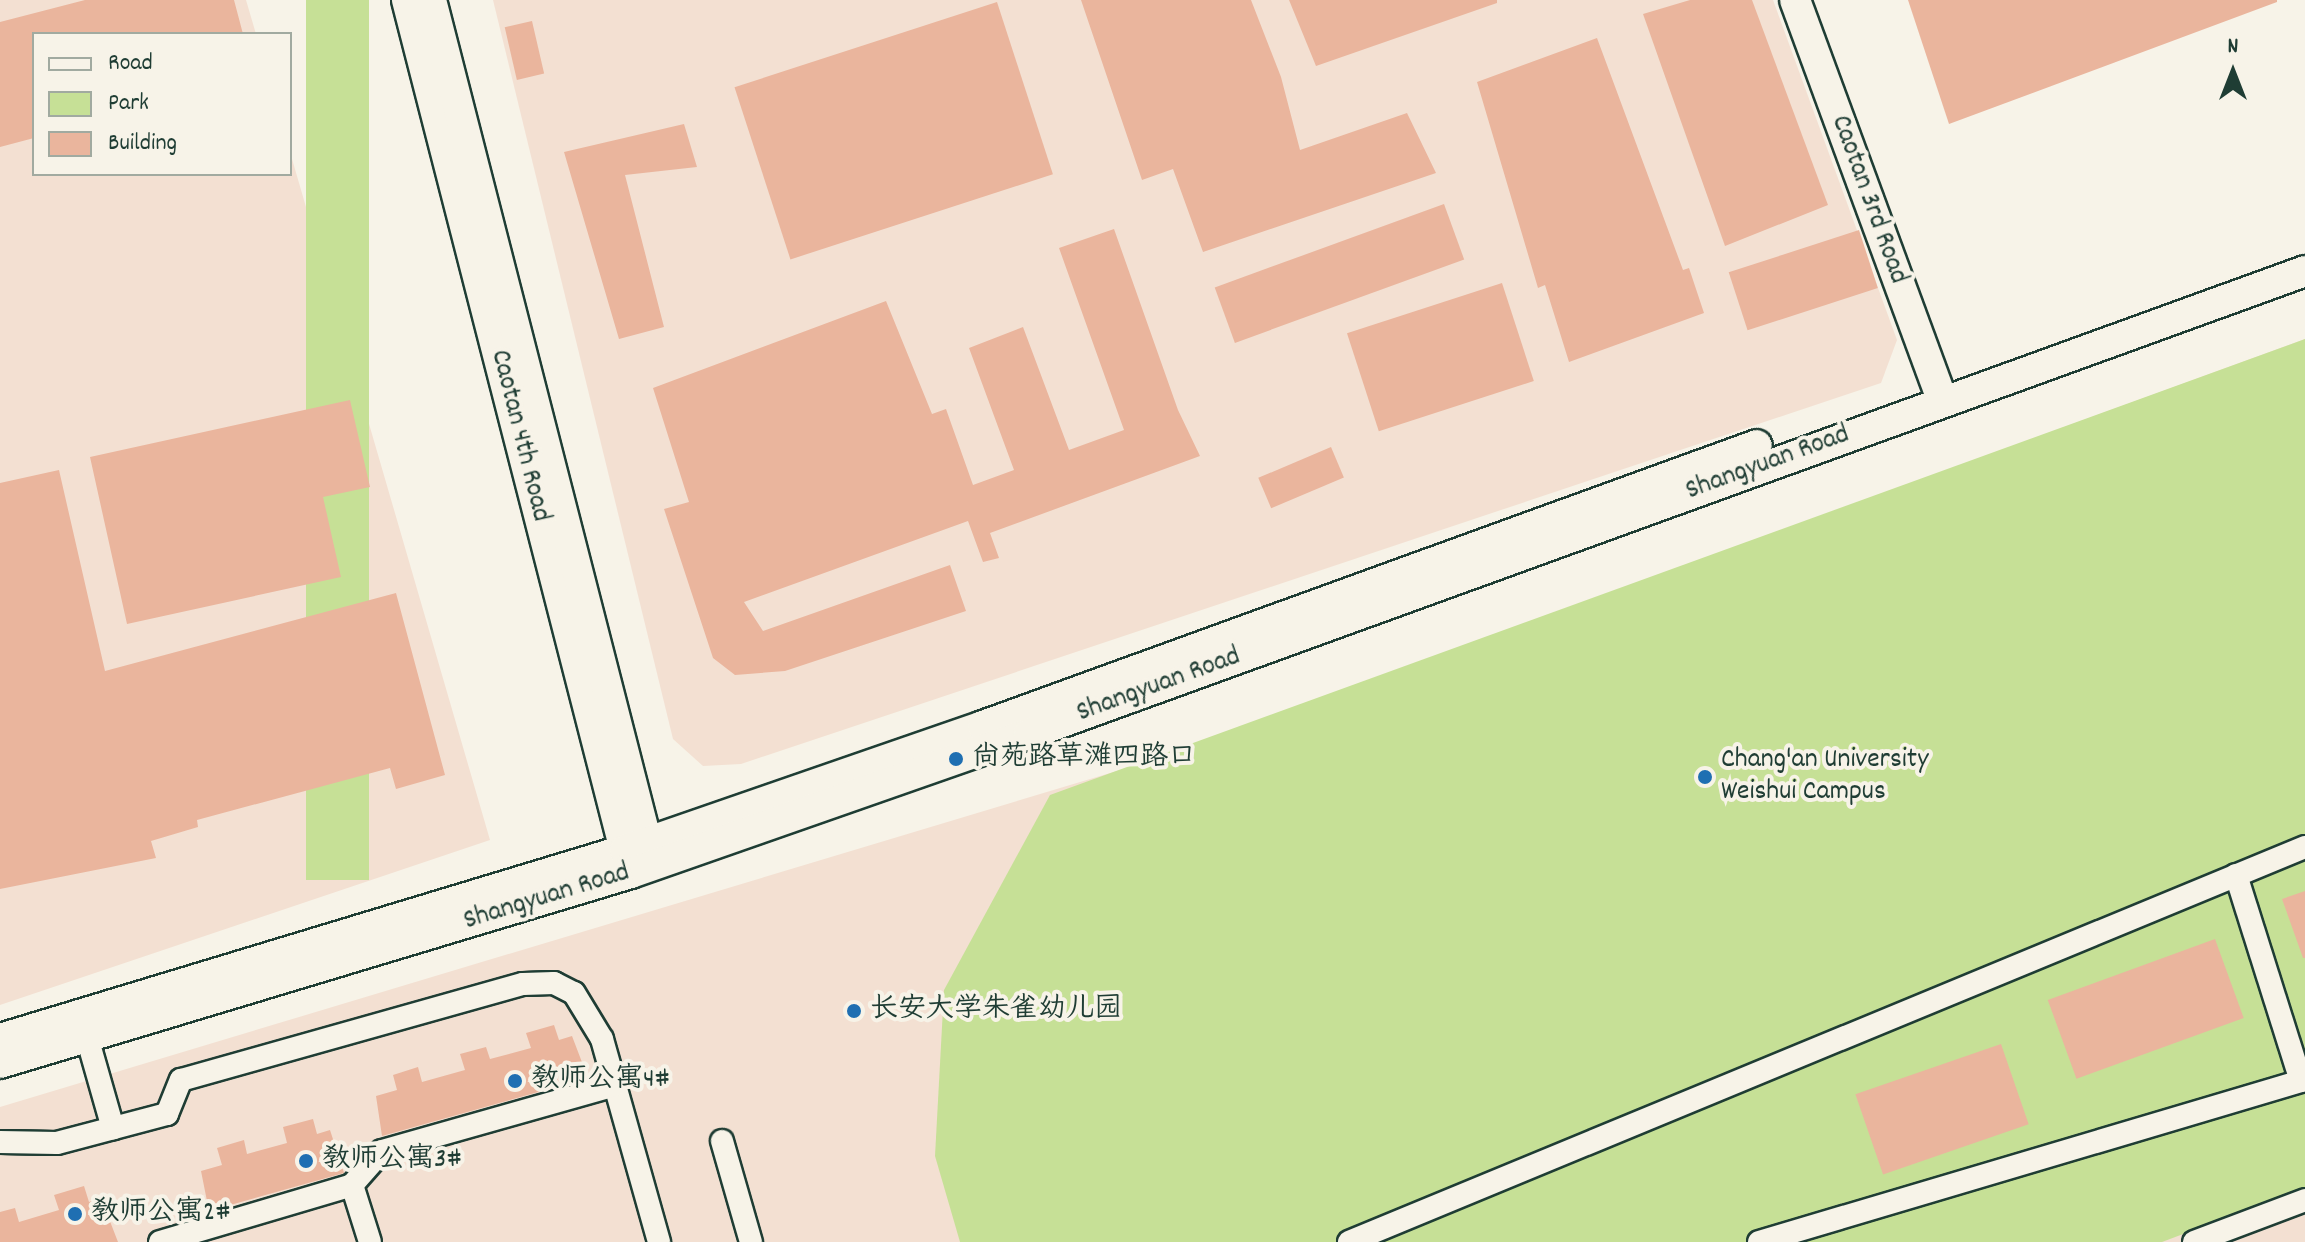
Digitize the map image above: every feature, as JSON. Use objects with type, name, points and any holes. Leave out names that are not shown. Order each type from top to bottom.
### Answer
[{"type":"main road","name":"Caotan 4th Road","points":[[407,0],[638,857]]},
{"type":"main road","name":"Caotan 4th Road","points":[[431,0],[638,857]]},
{"type":"main road","name":"Caotan 3rd Road","points":[[1795,0],[1938,390]]},
{"type":"main road","name":"Shangyuan Road","points":[[0,1063],[1029,734],[2305,249]]},
{"type":"main road","name":"Shangyuan Road","points":[[1938,390],[2305,271]]},
{"type":"main road","name":"Shangyuan Road","points":[[0,1039],[638,857]]},
{"type":"street","points":[[1349,1242],[2305,847]]},
{"type":"street","points":[[1759,1242],[2303,1080],[2236,875]]},
{"type":"street","points":[[0,1158],[167,1114],[181,1080],[523,984],[554,983],[574,993],[602,1039],[659,1242]]},
{"type":"street","points":[[87,1037],[113,1128]]},
{"type":"street","points":[[160,1242],[352,1185],[382,1151],[615,1085]]},
{"type":"street","points":[[722,1141],[751,1242]]},
{"type":"street","points":[[0,1142],[57,1143]]},
{"type":"street","points":[[352,1185],[370,1242]]},
{"type":"street","points":[[2194,1242],[2305,1200]]},
{"type":"shaded area","points":[[0,0],[246,0],[255,32],[32,32],[32,176],[292,176],[292,159],[490,840],[0,1005]]},
{"type":"shaded area","points":[[493,0],[1773,0],[1897,340],[1881,383],[741,764],[703,766],[673,739]]},
{"type":"shaded area","name":"Chang'an University Weishui Campus","points":[[2305,339],[2305,1242],[0,1242],[0,1107],[1160,758]]},
{"type":"green space","points":[[306,0],[369,0],[369,880],[306,880]]},
{"type":"green space","name":"Chang'an University Weishui Campus","points":[[2305,339],[2305,1188],[2162,1242],[960,1242],[935,1156],[944,990],[1050,795]]},
{"type":"building","points":[[85,0],[234,0],[242,32],[32,32],[32,139],[0,147],[0,22]]},
{"type":"building","points":[[1081,0],[1251,0],[1281,77],[1300,150],[1407,113],[1436,173],[1203,252],[1173,169],[1142,180]]},
{"type":"building","points":[[1289,0],[1497,0],[1497,3],[1316,66]]},
{"type":"building","points":[[1690,0],[1752,0],[1828,205],[1725,246],[1643,14]]},
{"type":"building","points":[[1908,0],[2277,0],[2277,2],[1949,124]]},
{"type":"building","points":[[997,2],[1053,174],[790,259],[735,87]]},
{"type":"building","points":[[532,21],[544,74],[517,80],[505,27]]},
{"type":"building","points":[[1597,38],[1683,270],[1689,268],[1704,313],[1569,362],[1545,285],[1538,288],[1477,82]]},
{"type":"building","points":[[684,124],[697,167],[625,175],[664,327],[619,339],[564,152]]},
{"type":"building","points":[[1444,204],[1464,259],[1235,343],[1215,287]]},
{"type":"building","points":[[1114,229],[1178,410],[1200,456],[990,533],[999,558],[983,562],[968,521],[744,602],[763,631],[950,565],[966,611],[785,671],[735,675],[713,658],[664,509],[689,502],[653,388],[886,301],[932,414],[946,409],[973,485],[1014,470],[969,348],[1023,327],[1069,450],[1124,430],[1059,248]]},
{"type":"building","points":[[1859,230],[1878,288],[1748,330],[1729,272]]},
{"type":"building","points":[[1502,283],[1534,381],[1379,431],[1347,333]]},
{"type":"building","points":[[350,400],[370,487],[323,497],[341,577],[127,624],[90,457]]},
{"type":"building","points":[[1331,447],[1344,477],[1271,508],[1258,478]]},
{"type":"building","points":[[59,470],[105,671],[396,593],[445,775],[396,789],[390,768],[197,820],[198,827],[151,841],[156,858],[0,889],[0,483]]},
{"type":"building","points":[[2305,891],[2305,958],[2303,958],[2282,899]]},
{"type":"building","points":[[2215,939],[2244,1018],[2076,1079],[2048,1000]]},
{"type":"building","name":"教师公寓4#","points":[[554,1025],[559,1040],[572,1036],[588,1078],[382,1136],[376,1096],[397,1090],[393,1075],[418,1067],[422,1082],[465,1070],[460,1054],[486,1047],[490,1059],[531,1048],[526,1033]]},
{"type":"building","points":[[2001,1044],[2029,1124],[1883,1175],[1855,1094]]},
{"type":"building","name":"教师公寓3#","points":[[313,1119],[317,1134],[330,1130],[344,1173],[209,1211],[201,1171],[222,1165],[217,1148],[244,1140],[247,1154],[287,1143],[283,1127]]},
{"type":"building","name":"教师公寓2#","points":[[84,1186],[89,1202],[101,1198],[118,1242],[0,1242],[0,1212],[15,1208],[19,1222],[59,1210],[54,1195]]},
{"type":"place","name":"尚苑路草滩四路口","points":[[956,759]]},
{"type":"place","name":"Chang'an University Weishui Campus","points":[[1705,777]]},
{"type":"place","name":"长安大学朱雀幼儿园","points":[[854,1011]]},
{"type":"place","name":"教师公寓4#","points":[[515,1081]]},
{"type":"place","name":"教师公寓3#","points":[[306,1161]]},
{"type":"place","name":"教师公寓2#","points":[[75,1214]]}]
